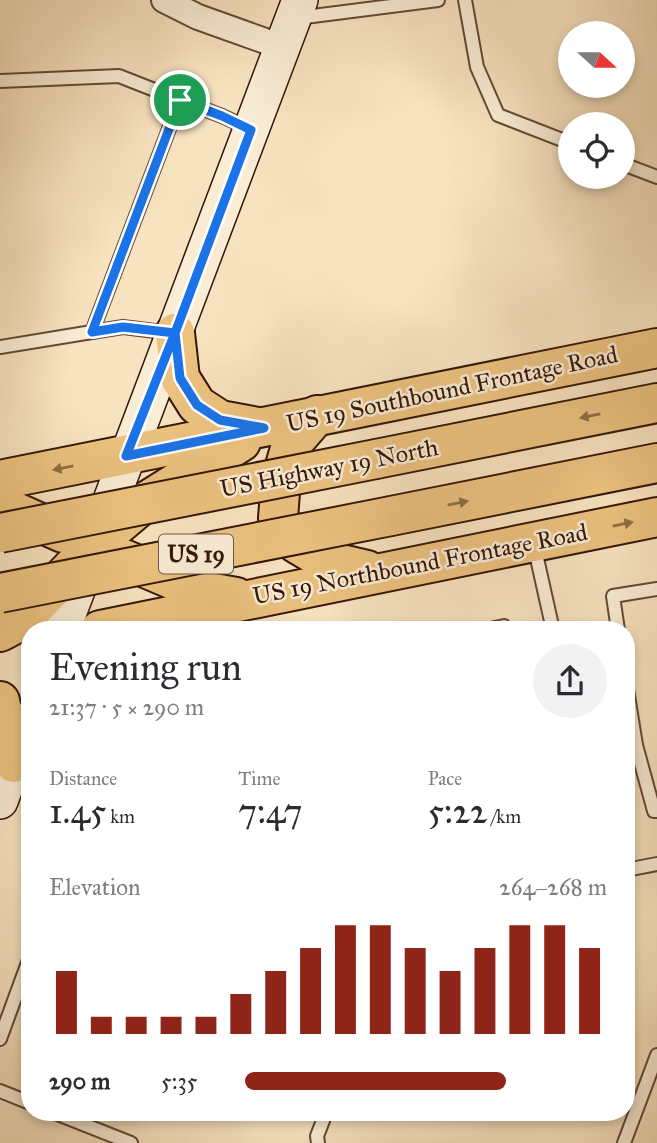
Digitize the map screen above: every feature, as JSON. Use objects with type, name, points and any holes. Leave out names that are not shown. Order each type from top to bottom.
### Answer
[{"type":"main road","points":[[175,333],[180,378],[197,405],[220,420],[264,428]]},
{"type":"main road","name":"US 19 Southbound Frontage Road","points":[[0,480],[657,348]]},
{"type":"main road","name":"US Highway 19 North","points":[[0,533],[657,403]]},
{"type":"main road","points":[[317,415],[291,445],[281,480],[278,518],[297,544],[324,560],[377,573]]},
{"type":"main road","points":[[0,632],[21,621],[93,546],[145,502],[264,428]]},
{"type":"main road","name":"US 19","points":[[0,593],[657,463]]},
{"type":"main road","points":[[0,505],[197,590],[244,599]]},
{"type":"main road","name":"US 19 Northbound Frontage Road","points":[[142,621],[657,517]]},
{"type":"main road","points":[[0,649],[21,646]]},
{"type":"main road","points":[[0,701],[14,763]]},
{"type":"street","points":[[65,621],[292,22],[198,17],[164,0]]},
{"type":"street","points":[[0,801],[21,744]]},
{"type":"lane","points":[[292,22],[438,0]]},
{"type":"lane","points":[[465,0],[477,67],[498,115],[558,138]]},
{"type":"lane","points":[[0,80],[119,76],[251,130]]},
{"type":"lane","points":[[92,332],[180,100]]},
{"type":"lane","points":[[635,169],[657,177]]},
{"type":"lane","points":[[0,347],[123,327],[175,333]]},
{"type":"lane","points":[[534,542],[551,621]]},
{"type":"lane","points":[[617,621],[613,596],[657,589]]},
{"type":"lane","points":[[635,757],[654,811],[657,811]]},
{"type":"lane","points":[[635,868],[657,864]]},
{"type":"lane","points":[[0,1040],[21,982]]},
{"type":"lane","points":[[635,1114],[657,1055]]},
{"type":"lane","points":[[0,1091],[21,1099]]},
{"type":"lane","points":[[75,1121],[131,1143]]},
{"type":"lane","points":[[318,1143],[317,1136],[323,1121]]},
{"type":"lane","points":[[624,1143],[632,1121]]},
{"type":"route","points":[[180,100],[92,332],[123,327],[175,333],[180,378],[197,405],[220,420],[264,428],[126,456],[175,333],[251,130],[180,100]]}]
